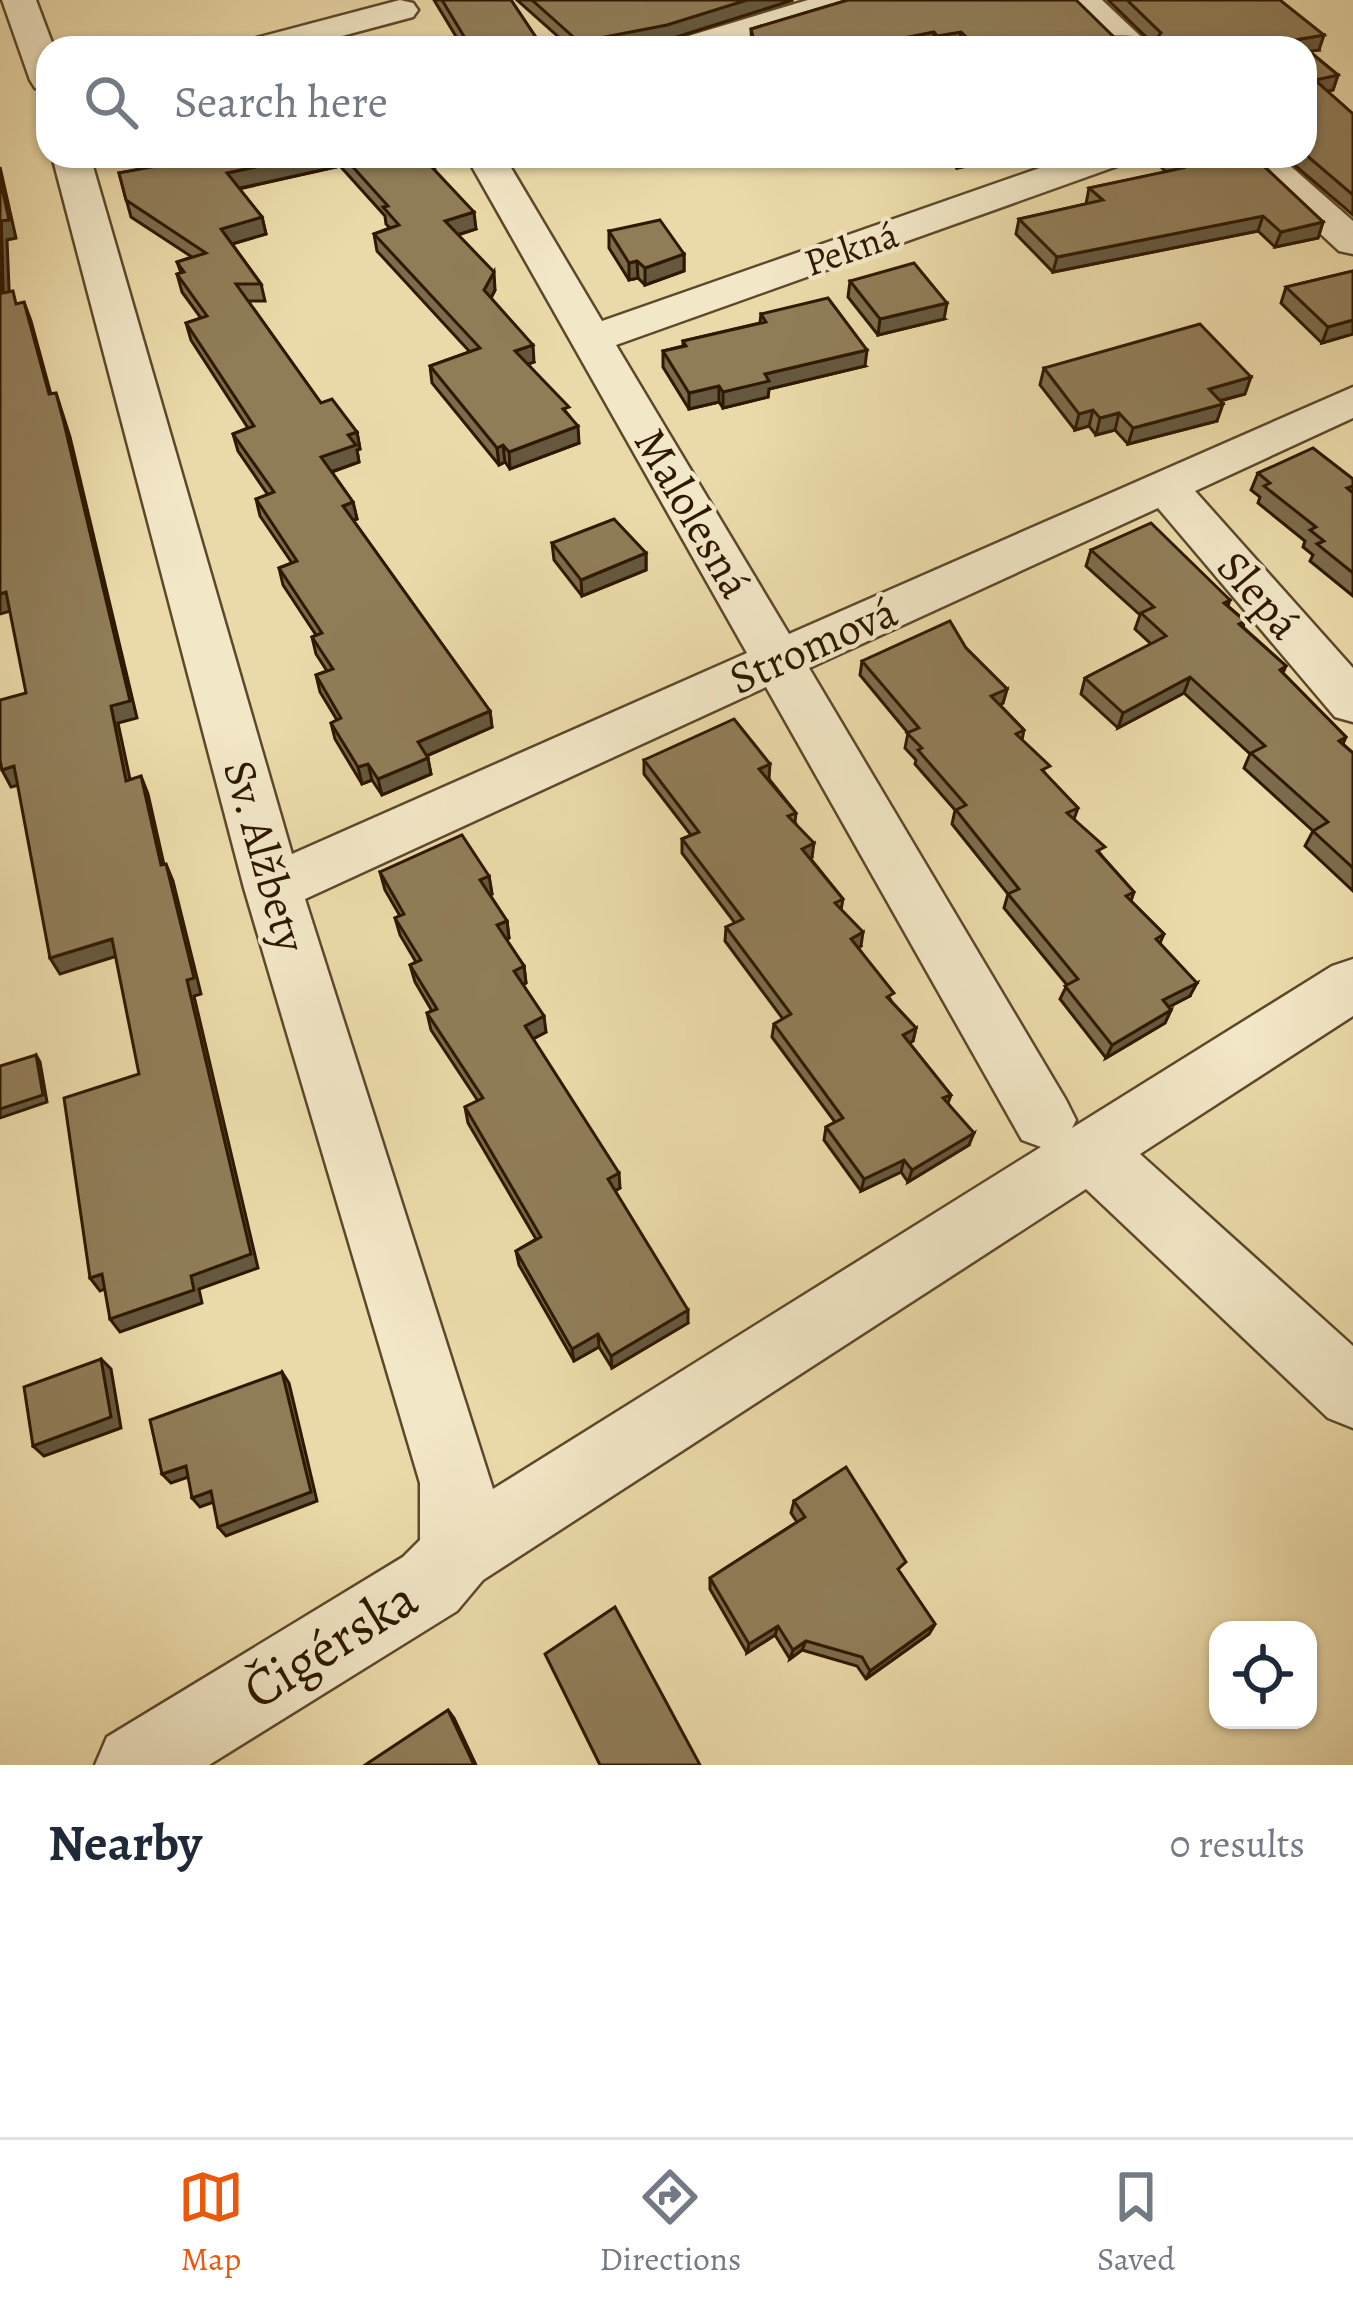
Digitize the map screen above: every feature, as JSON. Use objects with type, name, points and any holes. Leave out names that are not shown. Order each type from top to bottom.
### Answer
[{"type":"street","points":[[19,0],[36,47]]},
{"type":"street","points":[[724,36],[844,0]]},
{"type":"street","points":[[1082,0],[1122,36]]},
{"type":"street","points":[[296,36],[398,5],[416,36]]},
{"type":"street","name":"Sv. Alžbety","points":[[74,168],[273,888],[456,1484],[457,1554]]},
{"type":"street","name":"Malolesná","points":[[492,168],[778,661],[1068,1135],[1353,1393]]},
{"type":"street","name":"Pekná","points":[[592,339],[1075,168]]},
{"type":"street","points":[[1270,168],[1353,242]]},
{"type":"street","name":"Stromová","points":[[273,888],[1353,401]]},
{"type":"street","name":"Slepá","points":[[1165,486],[1353,703]]},
{"type":"street","name":"Čigérska","points":[[135,1765],[430,1584],[457,1554],[1068,1135],[1353,984]]},
{"type":"building","points":[[442,0],[511,0],[535,36],[464,36]]},
{"type":"building","points":[[532,0],[747,0],[667,25],[610,36],[572,36]]},
{"type":"building","points":[[848,0],[1076,0],[1113,36],[965,36],[961,32],[937,36],[934,32],[753,36],[751,29]]},
{"type":"building","points":[[1127,0],[1280,0],[1324,35],[1159,36],[1161,33]]},
{"type":"building","points":[[1317,58],[1338,75],[1317,80]]},
{"type":"building","points":[[1317,82],[1353,114],[1353,195],[1317,164]]},
{"type":"building","points":[[145,168],[251,168],[227,173],[262,217],[221,229],[261,284],[236,284],[321,403],[332,399],[357,432],[348,435],[356,445],[321,457],[353,502],[343,506],[490,711],[418,742],[428,758],[378,779],[368,764],[358,767],[331,723],[341,718],[316,675],[333,669],[312,637],[322,633],[279,568],[297,561],[256,499],[274,492],[233,434],[254,426],[186,323],[207,316],[177,274],[184,272],[177,262],[206,253],[126,200],[119,173]]},
{"type":"building","points":[[354,168],[433,168],[474,212],[445,221],[494,272],[484,290],[533,345],[515,351],[569,407],[563,409],[578,426],[509,452],[503,445],[497,448],[430,366],[480,348],[374,234],[399,225],[383,207],[388,206]]},
{"type":"building","points":[[1183,168],[1266,168],[1323,222],[1281,232],[1263,216],[1057,257],[1019,219],[1103,200],[1089,188]]},
{"type":"building","points":[[0,179],[9,220],[1,221],[3,293],[13,291],[16,304],[24,302],[49,394],[56,393],[63,419],[130,701],[111,706],[126,781],[141,776],[161,865],[166,864],[194,978],[187,980],[251,1254],[191,1276],[194,1290],[110,1319],[102,1274],[90,1278],[64,1098],[139,1074],[112,939],[50,958],[14,766],[2,770],[0,760],[0,700],[26,693],[6,592],[0,594]]},
{"type":"building","points":[[660,220],[684,254],[645,268],[637,261],[629,263],[609,231]]},
{"type":"building","points":[[914,263],[947,303],[880,319],[850,281]]},
{"type":"building","points":[[1353,271],[1353,320],[1328,327],[1286,287]]},
{"type":"building","points":[[828,298],[867,350],[765,374],[769,381],[723,392],[719,386],[689,393],[663,351],[686,346],[683,341],[766,322],[761,314]]},
{"type":"building","points":[[1200,324],[1251,377],[1209,389],[1223,404],[1133,428],[1119,413],[1100,418],[1093,410],[1079,414],[1044,368]]},
{"type":"building","points":[[1313,448],[1353,479],[1353,486],[1347,488],[1353,493],[1353,573],[1317,544],[1324,541],[1310,530],[1316,527],[1264,486],[1270,483],[1258,473]]},
{"type":"building","points":[[614,519],[646,553],[581,580],[552,543]]},
{"type":"building","points":[[1151,523],[1230,600],[1224,603],[1245,621],[1239,624],[1286,666],[1280,670],[1346,737],[1339,741],[1353,753],[1353,868],[1313,831],[1328,822],[1251,753],[1265,746],[1190,677],[1123,713],[1085,678],[1166,636],[1141,613],[1154,607],[1091,550]]},
{"type":"building","points":[[950,621],[966,648],[1007,689],[991,696],[1024,730],[1016,734],[1050,766],[1042,770],[1078,808],[1067,813],[1105,847],[1097,851],[1134,892],[1126,896],[1164,934],[1156,939],[1197,983],[1163,1000],[1171,1010],[1112,1045],[1065,986],[1078,979],[1008,894],[1019,889],[956,810],[966,805],[907,733],[919,728],[862,661]]},
{"type":"building","points":[[734,719],[770,764],[759,769],[796,813],[788,816],[814,843],[802,849],[843,899],[835,903],[863,932],[851,939],[894,993],[887,997],[916,1028],[903,1035],[951,1095],[943,1098],[974,1133],[912,1170],[904,1160],[864,1179],[826,1127],[843,1118],[774,1024],[791,1014],[726,927],[743,919],[682,839],[699,832],[644,760]]},
{"type":"building","points":[[462,835],[489,876],[480,880],[507,921],[497,925],[524,966],[514,971],[544,1016],[525,1026],[619,1173],[608,1179],[688,1310],[611,1356],[598,1334],[572,1349],[516,1251],[541,1237],[465,1107],[483,1098],[427,1013],[437,1009],[410,965],[421,960],[395,918],[404,914],[380,872]]},
{"type":"building","points":[[36,1055],[43,1095],[0,1109],[0,1066]]},
{"type":"building","points":[[101,1359],[111,1417],[33,1446],[24,1387]]},
{"type":"building","points":[[282,1372],[311,1492],[218,1527],[211,1491],[192,1498],[186,1466],[162,1474],[150,1420]]},
{"type":"building","points":[[846,1467],[906,1562],[898,1569],[935,1624],[870,1671],[862,1657],[806,1641],[793,1650],[778,1626],[749,1644],[710,1578],[805,1517],[794,1501]]},
{"type":"building","points":[[615,1607],[700,1765],[600,1765],[545,1654]]},
{"type":"building","points":[[448,1710],[474,1765],[365,1765]]}]
